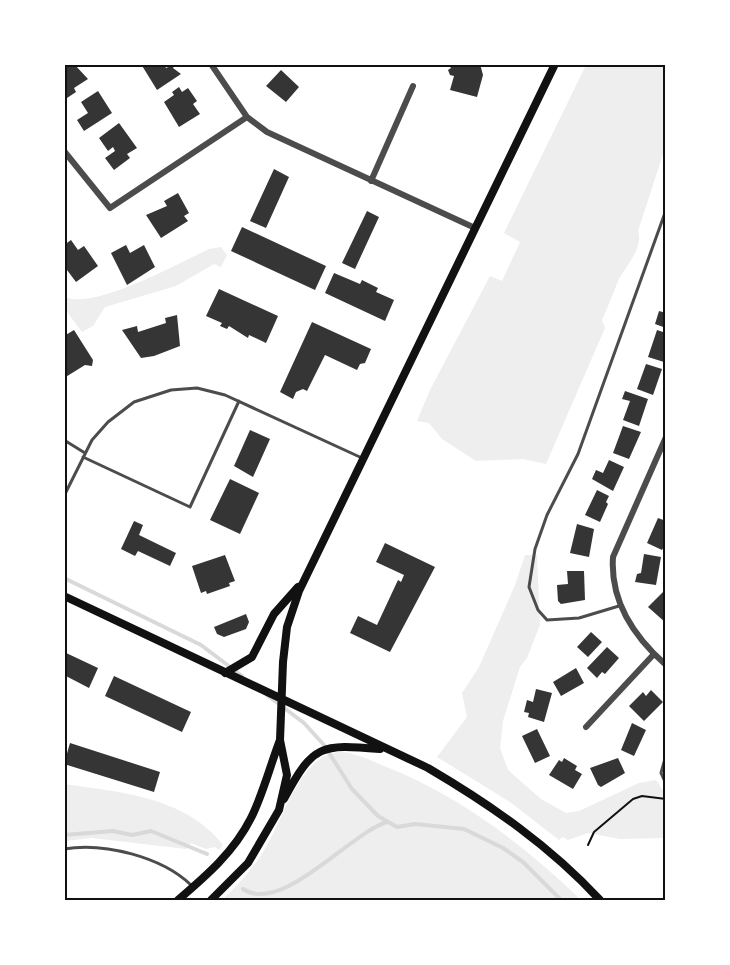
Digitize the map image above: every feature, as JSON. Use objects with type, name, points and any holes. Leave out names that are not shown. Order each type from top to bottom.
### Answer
[{"type":"main road","points":[[279,810],[287,775],[280,740],[286,634],[303,582],[555,64]]},
{"type":"main road","points":[[225,673],[252,657],[274,614],[303,582]]},
{"type":"main road","points":[[64,596],[437,773],[503,815],[557,858],[600,900]]},
{"type":"main road","points":[[178,900],[222,861],[244,830],[256,808],[280,740]]},
{"type":"main road","points":[[211,900],[248,863],[296,777],[314,755],[337,745],[388,750]]},
{"type":"street","points":[[211,64],[248,117],[273,135],[475,228]]},
{"type":"street","points":[[371,181],[413,86]]},
{"type":"street","points":[[64,151],[110,208],[248,117]]},
{"type":"street","points":[[666,437],[613,557],[612,576],[619,606],[631,626],[666,665]]},
{"type":"street","points":[[586,727],[654,654]]},
{"type":"lane","points":[[619,606],[579,618],[547,620],[538,610],[529,588],[535,549],[547,515],[578,454],[666,210]]},
{"type":"lane","points":[[64,496],[84,455],[108,422],[125,408],[146,397],[171,390],[197,388],[239,401],[363,458]]},
{"type":"lane","points":[[64,440],[84,455],[190,507],[239,401]]},
{"type":"lane","points":[[666,755],[661,773],[666,784]]},
{"type":"lane","points":[[64,849],[79,847],[115,849],[171,871],[193,887]]},
{"type":"path","points":[[588,845],[594,831],[633,799],[642,796],[666,799]]},
{"type":"shaded area","points":[[586,65],[665,65],[665,148],[638,231],[639,243],[619,279],[602,320],[605,328],[546,464],[523,459],[476,461],[442,439],[429,423],[417,421],[430,390],[490,276],[502,281],[520,242],[504,233]]},
{"type":"shaded area","points":[[221,247],[227,255],[221,267],[214,264],[176,286],[105,307],[93,326],[82,332],[67,312],[65,314],[65,297],[79,299],[96,297],[116,291],[209,249]]},
{"type":"shaded area","points":[[525,555],[537,555],[540,625],[527,658],[520,667],[503,721],[500,748],[508,770],[541,799],[566,813],[579,811],[639,783],[656,780],[665,793],[665,838],[620,839],[588,833],[568,840],[563,837],[559,840],[510,802],[437,757],[467,717],[462,693],[479,667],[515,585]]},
{"type":"shaded area","points":[[341,752],[363,757],[412,778],[464,807],[537,860],[581,900],[222,900],[262,854],[303,777],[326,755]]},
{"type":"shaded area","points":[[64,784],[129,794],[171,807],[190,816],[208,829],[223,845],[219,850],[215,847],[206,849],[191,843],[186,849],[92,838],[65,841]]},
{"type":"building","points":[[64,64],[74,64],[88,79],[74,88],[76,92],[64,100]]},
{"type":"building","points":[[141,64],[164,64],[166,68],[175,64],[173,68],[181,74],[157,90]]},
{"type":"building","points":[[448,64],[480,64],[483,75],[477,97],[450,90],[454,76],[450,75],[448,70],[451,68]]},
{"type":"building","points":[[281,70],[299,87],[286,102],[266,86]]},
{"type":"building","points":[[179,87],[182,92],[188,88],[197,101],[193,104],[200,114],[179,127],[164,102],[174,95],[172,92]]},
{"type":"building","points":[[98,91],[112,113],[84,131],[77,120],[88,113],[81,102]]},
{"type":"building","points":[[119,123],[137,148],[127,154],[130,158],[114,170],[105,158],[115,151],[113,147],[108,151],[99,138]]},
{"type":"building","points":[[274,169],[289,177],[266,228],[250,221]]},
{"type":"building","points":[[178,193],[189,213],[184,216],[188,221],[161,238],[146,215],[167,206],[164,201]]},
{"type":"building","points":[[367,211],[379,217],[355,269],[342,263]]},
{"type":"building","points":[[242,227],[326,266],[315,290],[231,251]]},
{"type":"building","points":[[71,240],[78,250],[84,246],[98,266],[76,282],[64,266],[64,245]]},
{"type":"building","points":[[126,245],[130,253],[144,245],[155,267],[127,285],[111,253]]},
{"type":"building","points":[[334,273],[360,284],[362,280],[378,288],[376,292],[394,300],[385,321],[325,293]]},
{"type":"building","points":[[219,289],[278,316],[266,343],[249,335],[248,338],[229,326],[227,329],[220,326],[222,323],[206,316]]},
{"type":"building","points":[[659,311],[666,313],[666,328],[655,324]]},
{"type":"building","points":[[177,315],[180,346],[154,356],[141,358],[122,330],[137,326],[138,332],[166,323],[165,318]]},
{"type":"building","points":[[312,322],[371,349],[365,363],[360,364],[357,370],[325,355],[307,391],[303,389],[296,392],[293,399],[280,392]]},
{"type":"building","points":[[74,330],[93,360],[92,366],[85,365],[64,378],[64,336]]},
{"type":"building","points":[[657,330],[666,333],[664,362],[648,357]]},
{"type":"building","points":[[646,364],[662,369],[653,395],[637,389]]},
{"type":"building","points":[[625,391],[648,399],[639,426],[623,420],[630,401],[622,399]]},
{"type":"building","points":[[623,426],[641,432],[629,459],[613,453]]},
{"type":"building","points":[[250,430],[270,439],[253,477],[234,466]]},
{"type":"building","points":[[609,460],[624,467],[613,491],[592,479],[596,470],[603,473]]},
{"type":"building","points":[[230,479],[259,493],[240,534],[210,520]]},
{"type":"building","points":[[597,490],[609,496],[600,522],[585,515]]},
{"type":"building","points":[[658,518],[666,521],[666,543],[662,550],[647,543]]},
{"type":"building","points":[[134,521],[143,525],[139,535],[176,553],[170,566],[138,551],[135,556],[121,549]]},
{"type":"building","points":[[577,524],[594,529],[589,557],[570,553]]},
{"type":"building","points":[[385,543],[435,567],[390,652],[350,633],[358,616],[377,625],[398,580],[401,582],[404,575],[376,562]]},
{"type":"building","points":[[644,554],[661,557],[656,585],[635,582],[637,574],[641,573]]},
{"type":"building","points":[[225,555],[235,581],[229,583],[230,586],[207,594],[206,591],[201,593],[192,566]]},
{"type":"building","points":[[567,571],[584,571],[585,600],[561,604],[558,601],[557,585],[568,584]]},
{"type":"building","points":[[666,589],[666,623],[648,607]]},
{"type":"building","points":[[246,614],[249,622],[246,629],[224,637],[217,634],[214,627]]},
{"type":"building","points":[[591,632],[602,642],[588,657],[577,647]]},
{"type":"building","points":[[607,647],[619,658],[605,674],[602,672],[597,678],[587,668]]},
{"type":"building","points":[[64,652],[98,668],[89,688],[64,675]]},
{"type":"building","points":[[576,668],[584,683],[561,696],[553,682]]},
{"type":"building","points":[[114,676],[191,712],[182,732],[105,696]]},
{"type":"building","points":[[536,689],[552,693],[544,722],[528,717],[529,713],[524,712],[527,700],[533,702]]},
{"type":"building","points":[[651,690],[663,702],[644,721],[629,706],[643,692],[646,696]]},
{"type":"building","points":[[632,723],[646,730],[634,756],[621,750]]},
{"type":"building","points":[[537,729],[550,756],[535,763],[522,736]]},
{"type":"building","points":[[70,743],[160,772],[154,792],[64,764]]},
{"type":"building","points":[[564,758],[577,766],[575,770],[582,774],[573,789],[549,775],[559,760],[562,762]]},
{"type":"building","points":[[618,758],[625,773],[601,787],[590,768]]},
{"type":"waterway","points":[[64,578],[201,645],[242,676]]},
{"type":"waterway","points":[[267,695],[304,723],[324,745],[352,789],[378,816],[397,827],[415,824],[464,829],[503,848],[523,862],[561,900]]},
{"type":"waterway","points":[[243,889],[259,894],[277,891],[296,882],[372,829],[387,822]]},
{"type":"waterway","points":[[64,835],[113,831],[132,835],[151,831],[207,854]]}]
